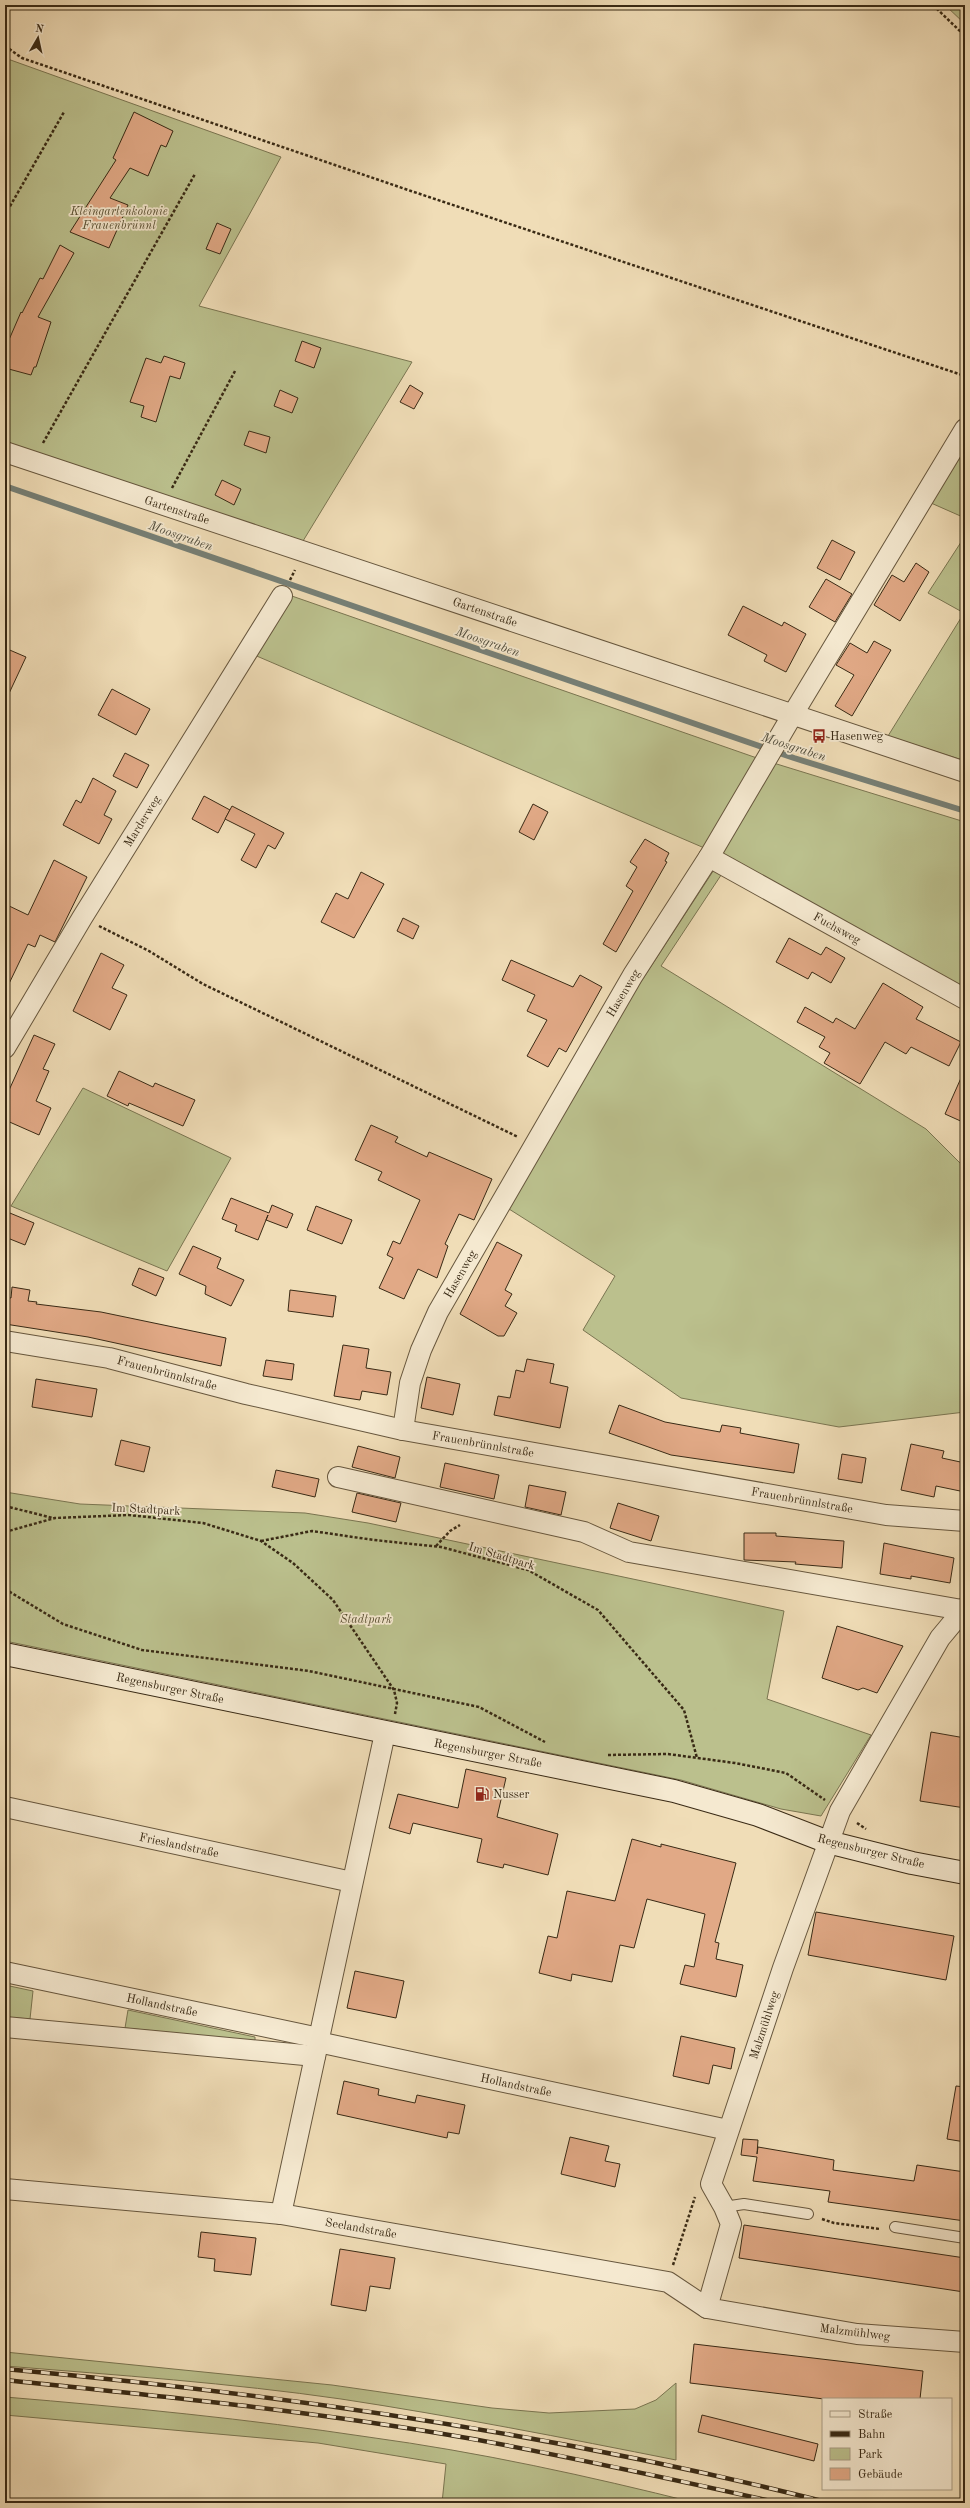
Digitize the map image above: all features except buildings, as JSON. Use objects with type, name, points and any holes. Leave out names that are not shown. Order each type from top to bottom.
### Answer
[{"type":"street","name":"Hasenweg","points":[[403,1430],[410,1383],[420,1350],[438,1312],[633,976],[709,857],[778,741],[792,714],[965,429]]},
{"type":"street","name":"Gartenstraße","points":[[5,452],[162,506],[965,772]]},
{"type":"street","name":"Marderweg","points":[[5,1048],[82,918],[282,596]]},
{"type":"street","name":"Fuchsweg","points":[[709,857],[965,999]]},
{"type":"street","name":"Frauenbrünnlstraße","points":[[5,1341],[109,1358],[246,1394],[403,1430],[886,1515],[965,1521]]},
{"type":"street","points":[[338,1476],[584,1532],[629,1552],[964,1609],[940,1638],[840,1811],[828,1842]]},
{"type":"street","name":"Regensburger Straße","points":[[5,1654],[674,1791],[758,1815],[828,1842],[912,1863],[965,1873]]},
{"type":"street","points":[[281,2214],[352,1882],[388,1733]]},
{"type":"street","name":"Frieslandstraße","points":[[5,1807],[352,1882]]},
{"type":"street","name":"Malzmühlweg","points":[[828,1842],[728,2130],[711,2184],[724,2207],[730,2224],[707,2308],[857,2334],[965,2342]]},
{"type":"street","name":"Hollandstraße","points":[[5,1972],[317,2045],[728,2130]]},
{"type":"street","name":"Hollandstraße","points":[[5,2027],[317,2045]]},
{"type":"street","name":"Seelandstraße","points":[[5,2189],[281,2214],[668,2282],[707,2308]]},
{"type":"lane","points":[[724,2207],[744,2204],[808,2214]]},
{"type":"lane","points":[[894,2227],[965,2238]]},
{"type":"path","points":[[933,5],[965,36]]},
{"type":"path","points":[[5,46],[22,58],[170,110],[965,376]]},
{"type":"path","points":[[5,215],[64,112]]},
{"type":"path","points":[[33,461],[195,174]]},
{"type":"path","points":[[162,506],[235,371]]},
{"type":"path","points":[[82,918],[149,951],[203,984],[534,1145]]},
{"type":"path","points":[[5,1506],[55,1518]]},
{"type":"path","name":"Im Stadtpark","points":[[5,1532],[55,1518],[130,1515],[203,1523],[261,1541],[293,1563],[333,1600],[394,1690],[397,1703],[388,1733]]},
{"type":"path","name":"Im Stadtpark","points":[[261,1541],[312,1530],[435,1547],[528,1570],[598,1610],[649,1667],[684,1710],[697,1758]]},
{"type":"path","points":[[435,1547],[450,1531]]},
{"type":"path","points":[[5,1589],[63,1624],[142,1650],[309,1671],[479,1707],[552,1744]]},
{"type":"path","points":[[600,1755],[668,1754],[786,1773],[840,1811]]},
{"type":"path","points":[[668,2282],[697,2191]]},
{"type":"path","points":[[808,2214],[834,2223],[881,2229],[894,2227]]},
{"type":"green space","points":[[945,5],[965,5],[965,24]]},
{"type":"green space","name":"Kleingartenkolonie Frauenbrünnl","points":[[5,58],[281,157],[199,306],[412,362],[303,541],[5,443]]},
{"type":"green space","points":[[965,447],[965,518],[931,503]]},
{"type":"green space","points":[[965,536],[965,761],[888,736],[964,613],[928,593]]},
{"type":"green space","points":[[289,595],[754,757],[965,822],[965,992],[731,860],[661,966],[926,1129],[965,1168],[965,1412],[839,1427],[681,1398],[583,1330],[615,1276],[509,1209],[631,997],[723,856],[252,654]]},
{"type":"green space","points":[[83,1088],[231,1158],[167,1271],[11,1206]]},
{"type":"green space","name":"Stadtpark","points":[[5,1492],[80,1504],[305,1513],[368,1523],[784,1611],[767,1699],[871,1735],[821,1816],[781,1809],[681,1780],[5,1641]]},
{"type":"green space","points":[[5,1985],[33,1991],[30,2019],[5,2017]]},
{"type":"green space","points":[[128,2010],[255,2037],[255,2041],[125,2028]]},
{"type":"green space","points":[[5,2352],[332,2385],[492,2408],[549,2413],[635,2409],[656,2400],[676,2383],[676,2460],[467,2420],[299,2393],[131,2376],[5,2366]]},
{"type":"green space","points":[[5,2397],[232,2419],[410,2443],[492,2457],[615,2483],[696,2503],[442,2503],[446,2464],[318,2443],[5,2415]]},
{"type":"waterway","name":"Moosgraben","points":[[5,486],[794,758],[965,811]]},
{"type":"railway","points":[[5,2369],[213,2391],[317,2404],[420,2420],[626,2456],[728,2478],[830,2503]]},
{"type":"railway","points":[[5,2380],[236,2405],[410,2428],[546,2453],[780,2503]]},
{"type":"place","name":"Hasenweg","points":[[819,736]]},
{"type":"place","name":"Nusser","points":[[482,1794]]}]
